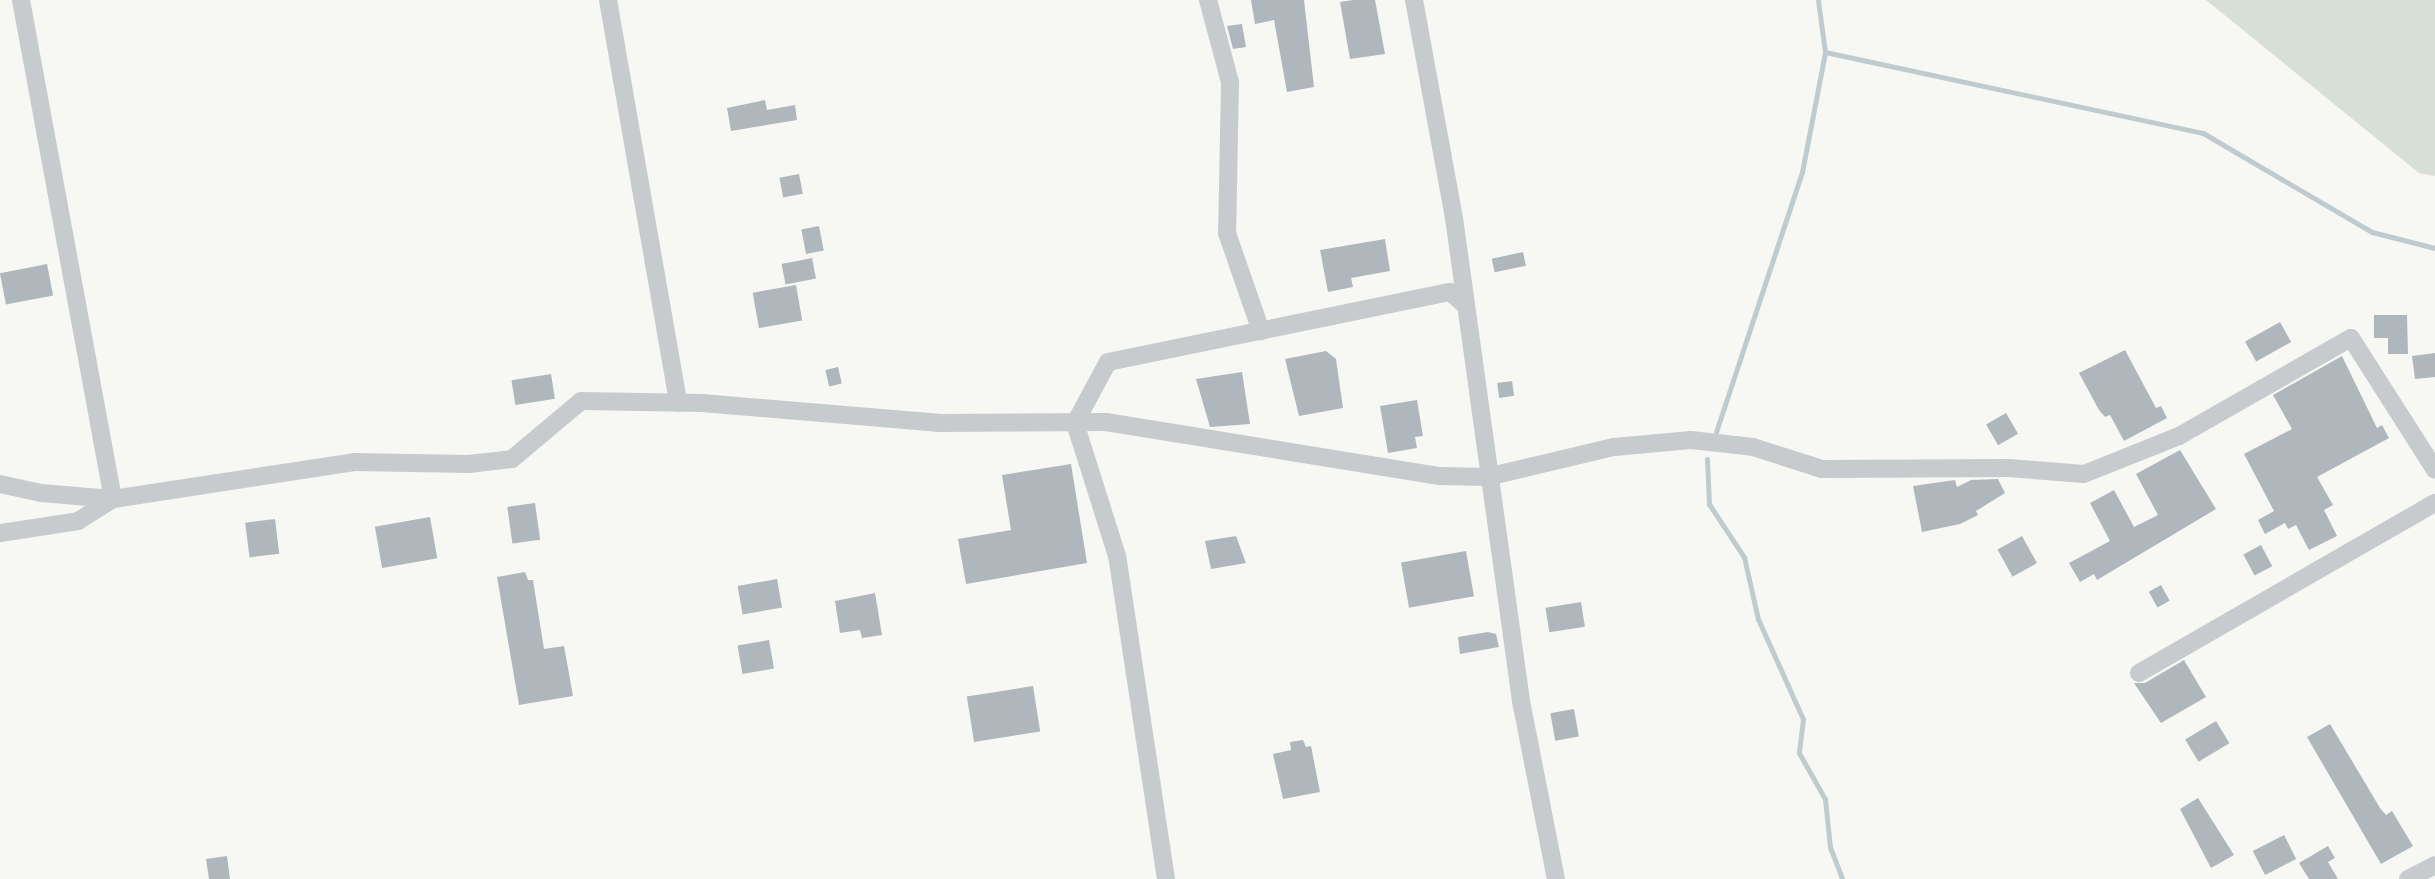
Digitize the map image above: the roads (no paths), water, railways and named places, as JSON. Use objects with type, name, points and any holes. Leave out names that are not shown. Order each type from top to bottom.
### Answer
[{"type":"street","points":[[21,0],[113,499]]},
{"type":"street","points":[[608,0],[678,403]]},
{"type":"street","points":[[1208,0],[1230,82],[1227,233],[1261,331]]},
{"type":"street","points":[[1414,0],[1466,306],[1487,477],[1504,560],[1522,706],[1556,879]]},
{"type":"street","points":[[1166,879],[1117,556],[1075,423],[1108,362],[1450,292],[1466,306]]},
{"type":"street","points":[[0,484],[41,493],[113,499],[354,462],[469,464],[512,459],[581,401],[678,403],[939,423],[1106,422],[1440,476],[1487,477],[1614,447],[1691,440],[1753,447],[1822,469],[2009,468],[2084,474],[2179,436],[2351,338],[2435,471]]},
{"type":"street","points":[[0,533],[78,521],[113,499]]},
{"type":"street","points":[[2138,673],[2435,503]]},
{"type":"street","points":[[2408,879],[2435,865]]},
{"type":"waterway","points":[[1716,432],[1802,172],[1825,52],[1818,0]]},
{"type":"waterway","points":[[1825,52],[2203,133],[2372,232],[2435,248]]},
{"type":"waterway","points":[[1707,459],[1709,504],[1744,557],[1758,619],[1803,719],[1799,753],[1825,799],[1830,847],[1842,879]]}]
